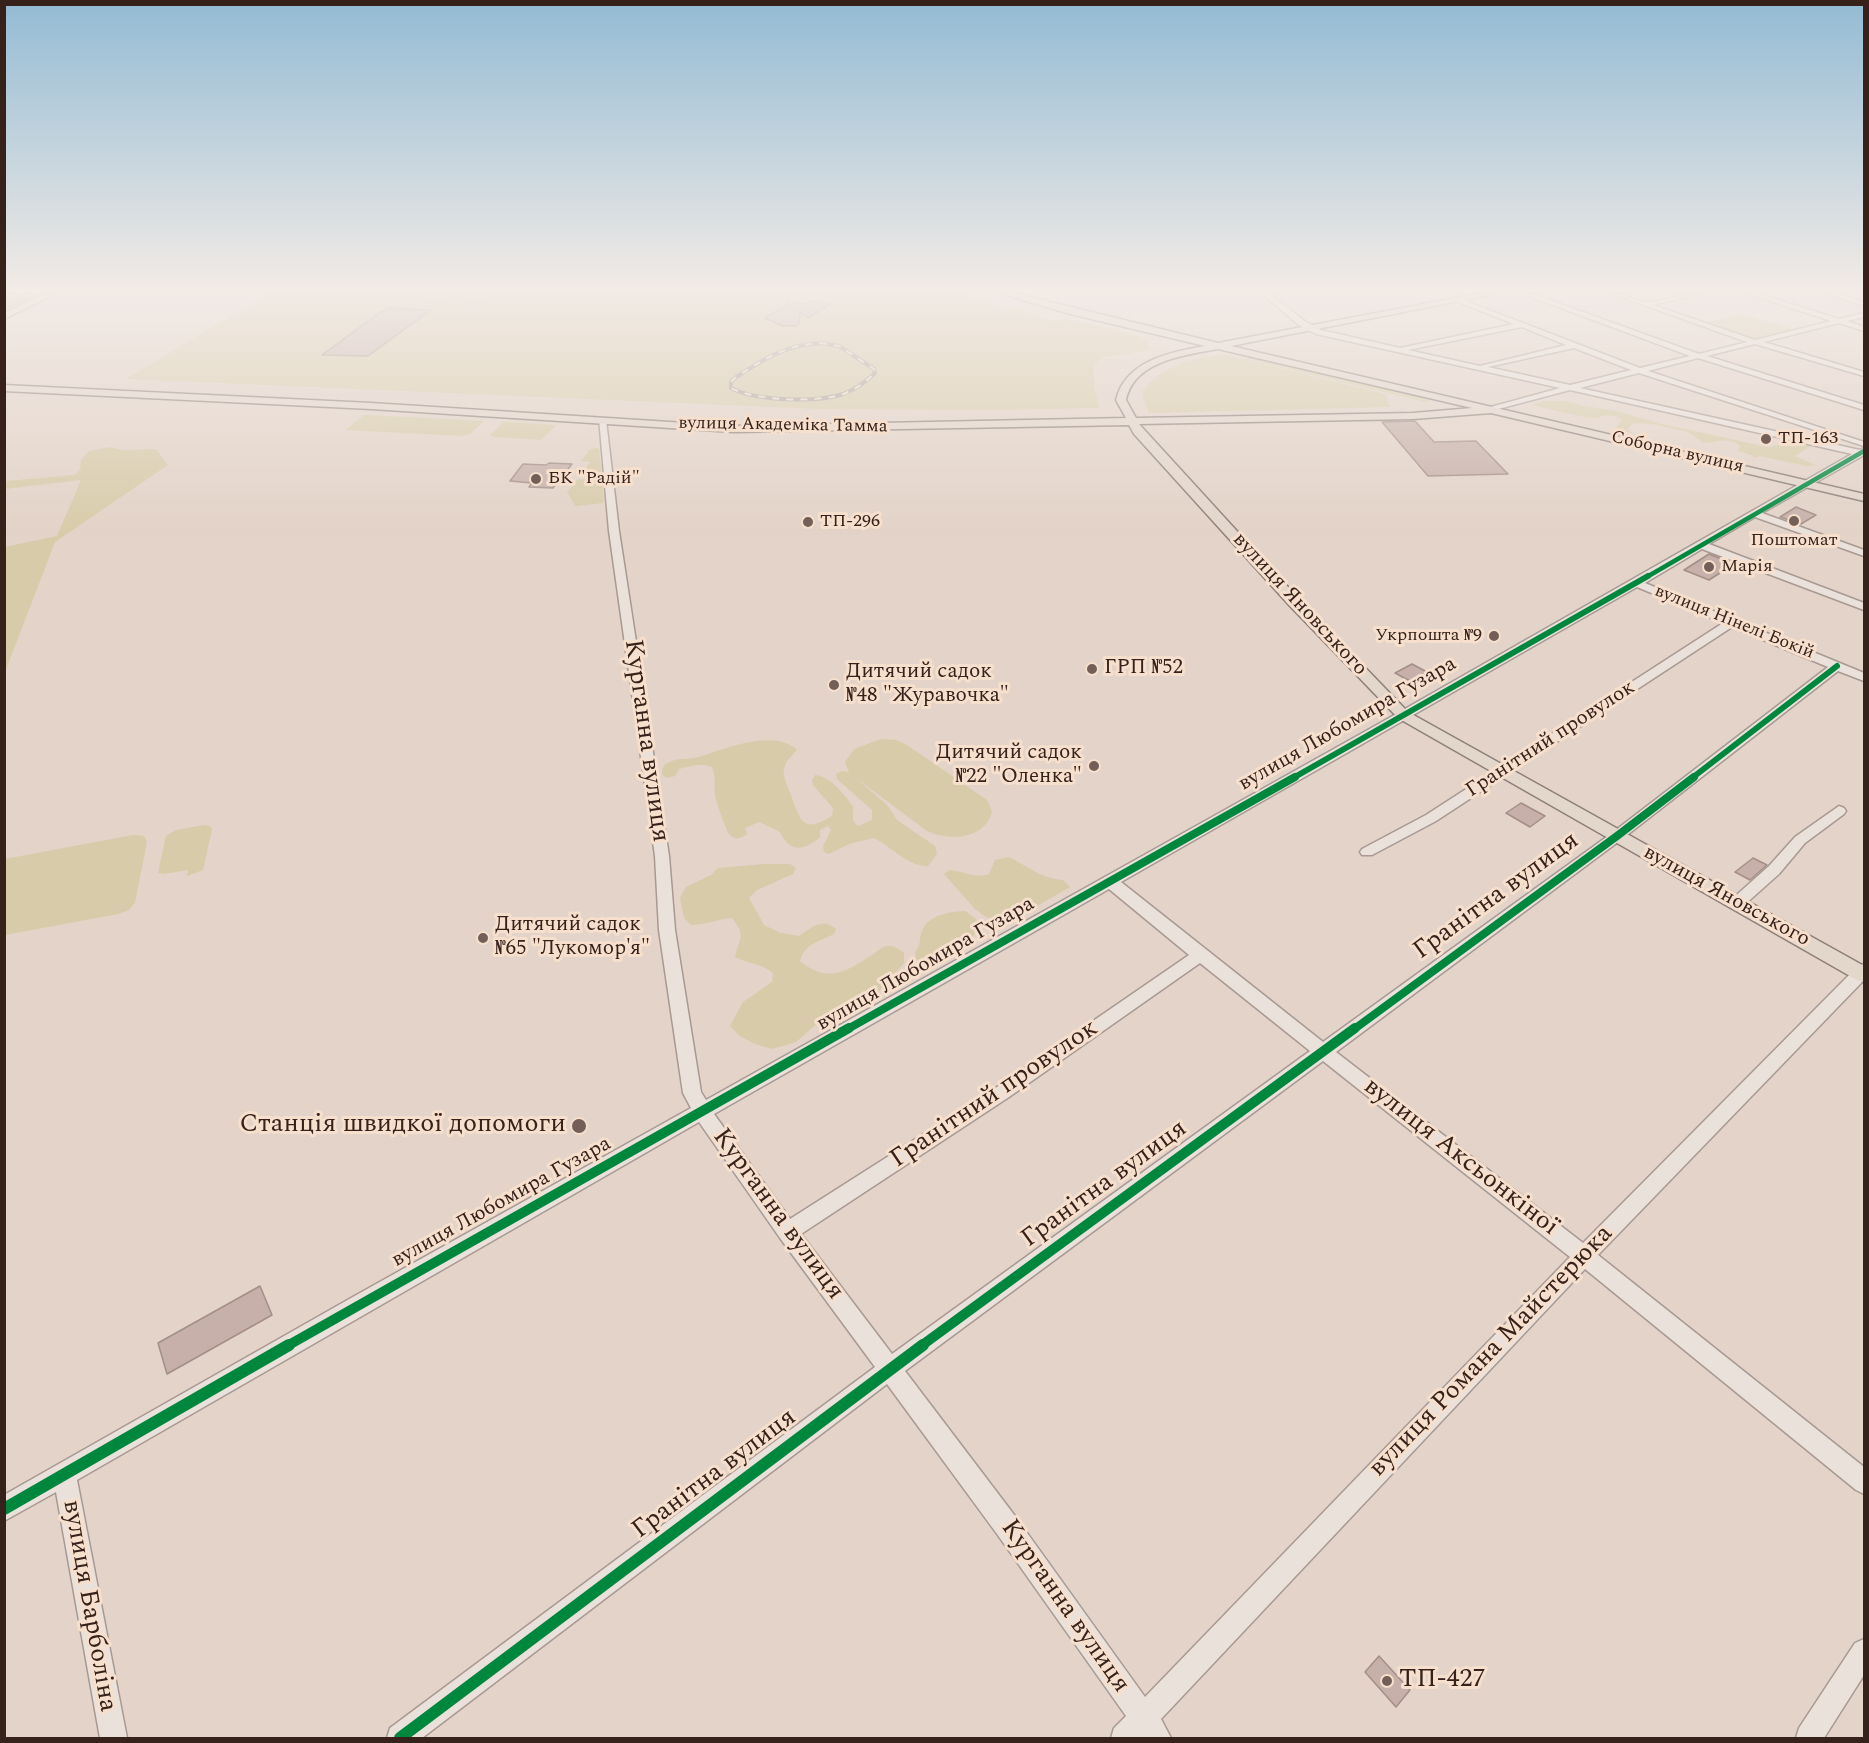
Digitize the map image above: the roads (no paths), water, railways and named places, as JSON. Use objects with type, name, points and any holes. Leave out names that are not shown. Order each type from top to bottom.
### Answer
[{"type":"main road","name":"вулиця Яновського","points":[[1139,372],[1132,376],[1125,385],[1120,399],[1138,432],[1294,602],[1403,715],[1864,973]]},
{"type":"main road","name":"Соборна вулиця","points":[[1331,372],[1864,497]]},
{"type":"main road","name":"вулиця Академіка Тамма","points":[[4,388],[769,429],[1413,416],[1490,410]]},
{"type":"street","points":[[1502,372],[1864,450]]},
{"type":"street","points":[[1490,410],[1629,372]]},
{"type":"street","points":[[1645,372],[1864,450]]},
{"type":"street","points":[[1750,372],[1864,408]]},
{"type":"street","name":"Курганна вулиця","points":[[602,420],[618,555],[662,856],[667,930],[692,1093],[702,1113],[787,1232],[891,1368],[1006,1525],[1151,1729]]},
{"type":"street","name":"вулиця Любомира Гузара","points":[[4,1509],[594,1171],[702,1113],[1636,583],[1864,450]]},
{"type":"street","points":[[1755,514],[1864,553]]},
{"type":"street","points":[[1701,545],[1864,607]]},
{"type":"street","name":"вулиця Нінелі Бокій","points":[[1636,583],[1864,677]]},
{"type":"street","name":"Гранітний провулок","points":[[1367,852],[1431,818],[1732,622]]},
{"type":"street","name":"Гранітна вулиця","points":[[400,1738],[891,1368],[1617,836],[1837,666]]},
{"type":"street","points":[[1737,903],[1774,870],[1800,840],[1839,811]]},
{"type":"street","name":"вулиця Аксьонкіної","points":[[1110,880],[1200,955],[1584,1256],[1864,1482]]},
{"type":"street","name":"Гранітний провулок","points":[[787,1232],[1003,1092],[1200,955]]},
{"type":"street","name":"вулиця Романа Майстерюка","points":[[1124,1738],[1151,1729],[1584,1256],[1864,973]]},
{"type":"street","name":"вулиця Барболіна","points":[[64,1473],[109,1736]]},
{"type":"street","points":[[1809,1738],[1864,1653]]},
{"type":"railway","points":[[744,372],[731,382],[731,388],[770,398],[818,399],[848,392],[861,385],[875,372]]},
{"type":"place","name":"ТП-163","points":[[1766,439]]},
{"type":"place","name":"БК \"Радій\"","points":[[536,479]]},
{"type":"place","name":"Поштомат","points":[[1794,521]]},
{"type":"place","name":"ТП-296","points":[[808,522]]},
{"type":"place","name":"Марія","points":[[1709,567]]},
{"type":"place","name":"Укрпошта №9","points":[[1494,636]]},
{"type":"place","name":"ГРП №52","points":[[1092,669]]},
{"type":"place","name":"Дитячий садок №48 \"Журавочка\"","points":[[834,685]]},
{"type":"place","name":"Дитячий садок №22 \"Оленка\"","points":[[1094,766]]},
{"type":"place","name":"Дитячий садок №65 \"Лукомор'я\"","points":[[483,938]]},
{"type":"place","name":"Станція швидкої допомоги","points":[[579,1126]]},
{"type":"place","name":"ТП-427","points":[[1387,1681]]}]
